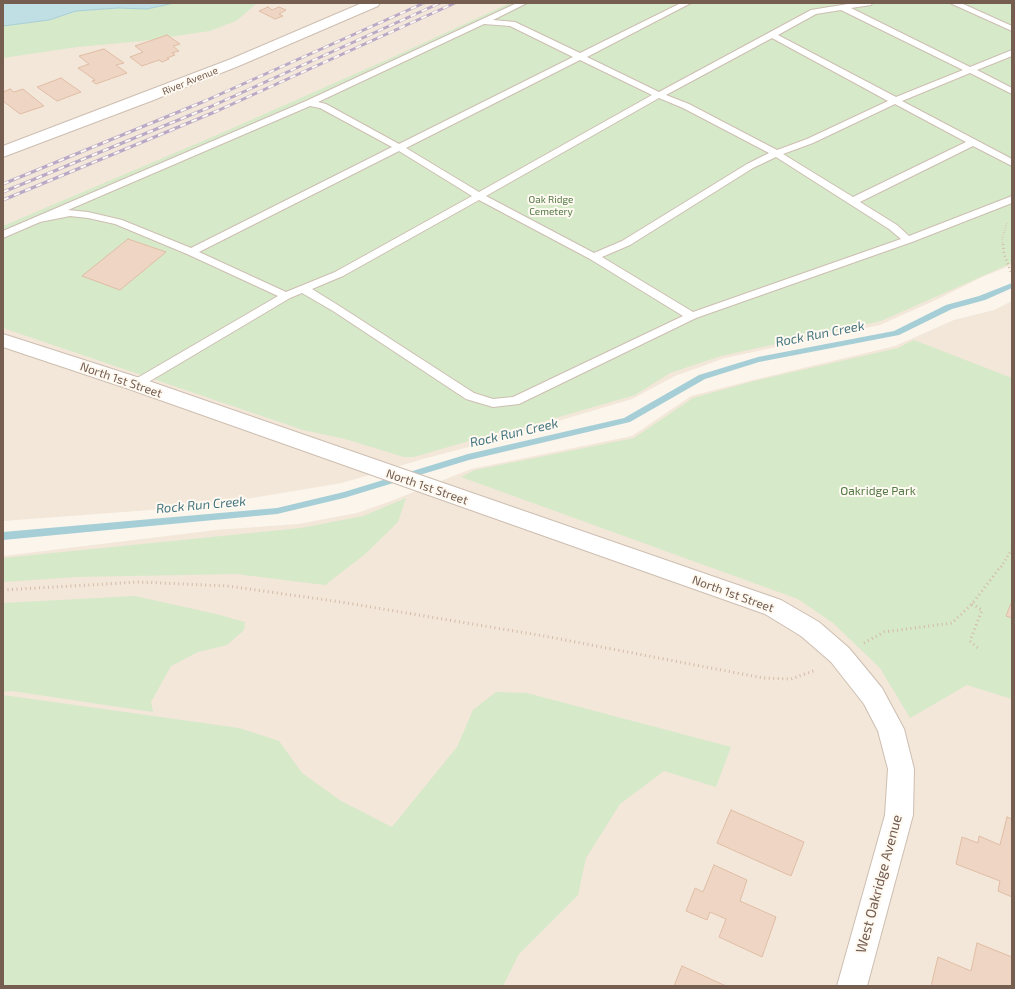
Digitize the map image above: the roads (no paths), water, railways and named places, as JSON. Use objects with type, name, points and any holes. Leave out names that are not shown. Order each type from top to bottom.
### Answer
[{"type":"street","name":"River Avenue","points":[[3,152],[167,90],[299,36],[374,3]]},
{"type":"street","name":"North 1st Street","points":[[3,340],[136,384],[349,460],[773,607],[810,629],[840,655]]},
{"type":"street","name":"West Oakridge Avenue","points":[[840,655],[873,696],[891,729],[901,769],[899,815],[852,986]]},
{"type":"lane","points":[[3,236],[310,103],[524,3]]},
{"type":"lane","points":[[190,252],[687,3]]},
{"type":"lane","points":[[814,8],[842,7],[868,3]]},
{"type":"lane","points":[[954,3],[1012,29]]},
{"type":"lane","points":[[136,384],[286,296],[339,274],[659,95],[772,35],[814,8],[829,4]]},
{"type":"lane","points":[[842,7],[1012,91]]},
{"type":"lane","points":[[485,22],[512,24],[659,95],[686,106],[776,153],[893,227],[908,240]]},
{"type":"lane","points":[[772,35],[897,100],[1012,163]]},
{"type":"lane","points":[[594,257],[626,243],[750,166],[776,153],[810,141],[897,100],[1012,53]]},
{"type":"lane","points":[[310,103],[323,106],[400,148],[479,196],[594,257],[692,316]]},
{"type":"lane","points":[[853,201],[974,142]]},
{"type":"lane","points":[[303,289],[337,309],[470,396],[493,403],[515,401],[692,316],[908,240],[1012,199]]},
{"type":"lane","points":[[37,220],[70,213],[88,215],[118,222],[190,252],[286,296]]},
{"type":"water","points":[[3,3],[174,3],[147,9],[118,8],[76,11],[49,20],[3,26]]},
{"type":"waterway","name":"Rock Run Creek","points":[[3,536],[277,511],[344,495],[468,457],[627,420],[702,377],[758,360],[896,333],[949,307],[982,298],[1012,285]]},
{"type":"railway","points":[[3,184],[205,101],[424,3]]},
{"type":"railway","points":[[3,192],[210,107],[440,3]]},
{"type":"railway","points":[[3,200],[217,111],[455,3]]},
{"type":"park label","name":"Oak Ridge Cemetery","points":[[551,206]]},
{"type":"park label","name":"Oakridge Park","points":[[878,491]]}]
